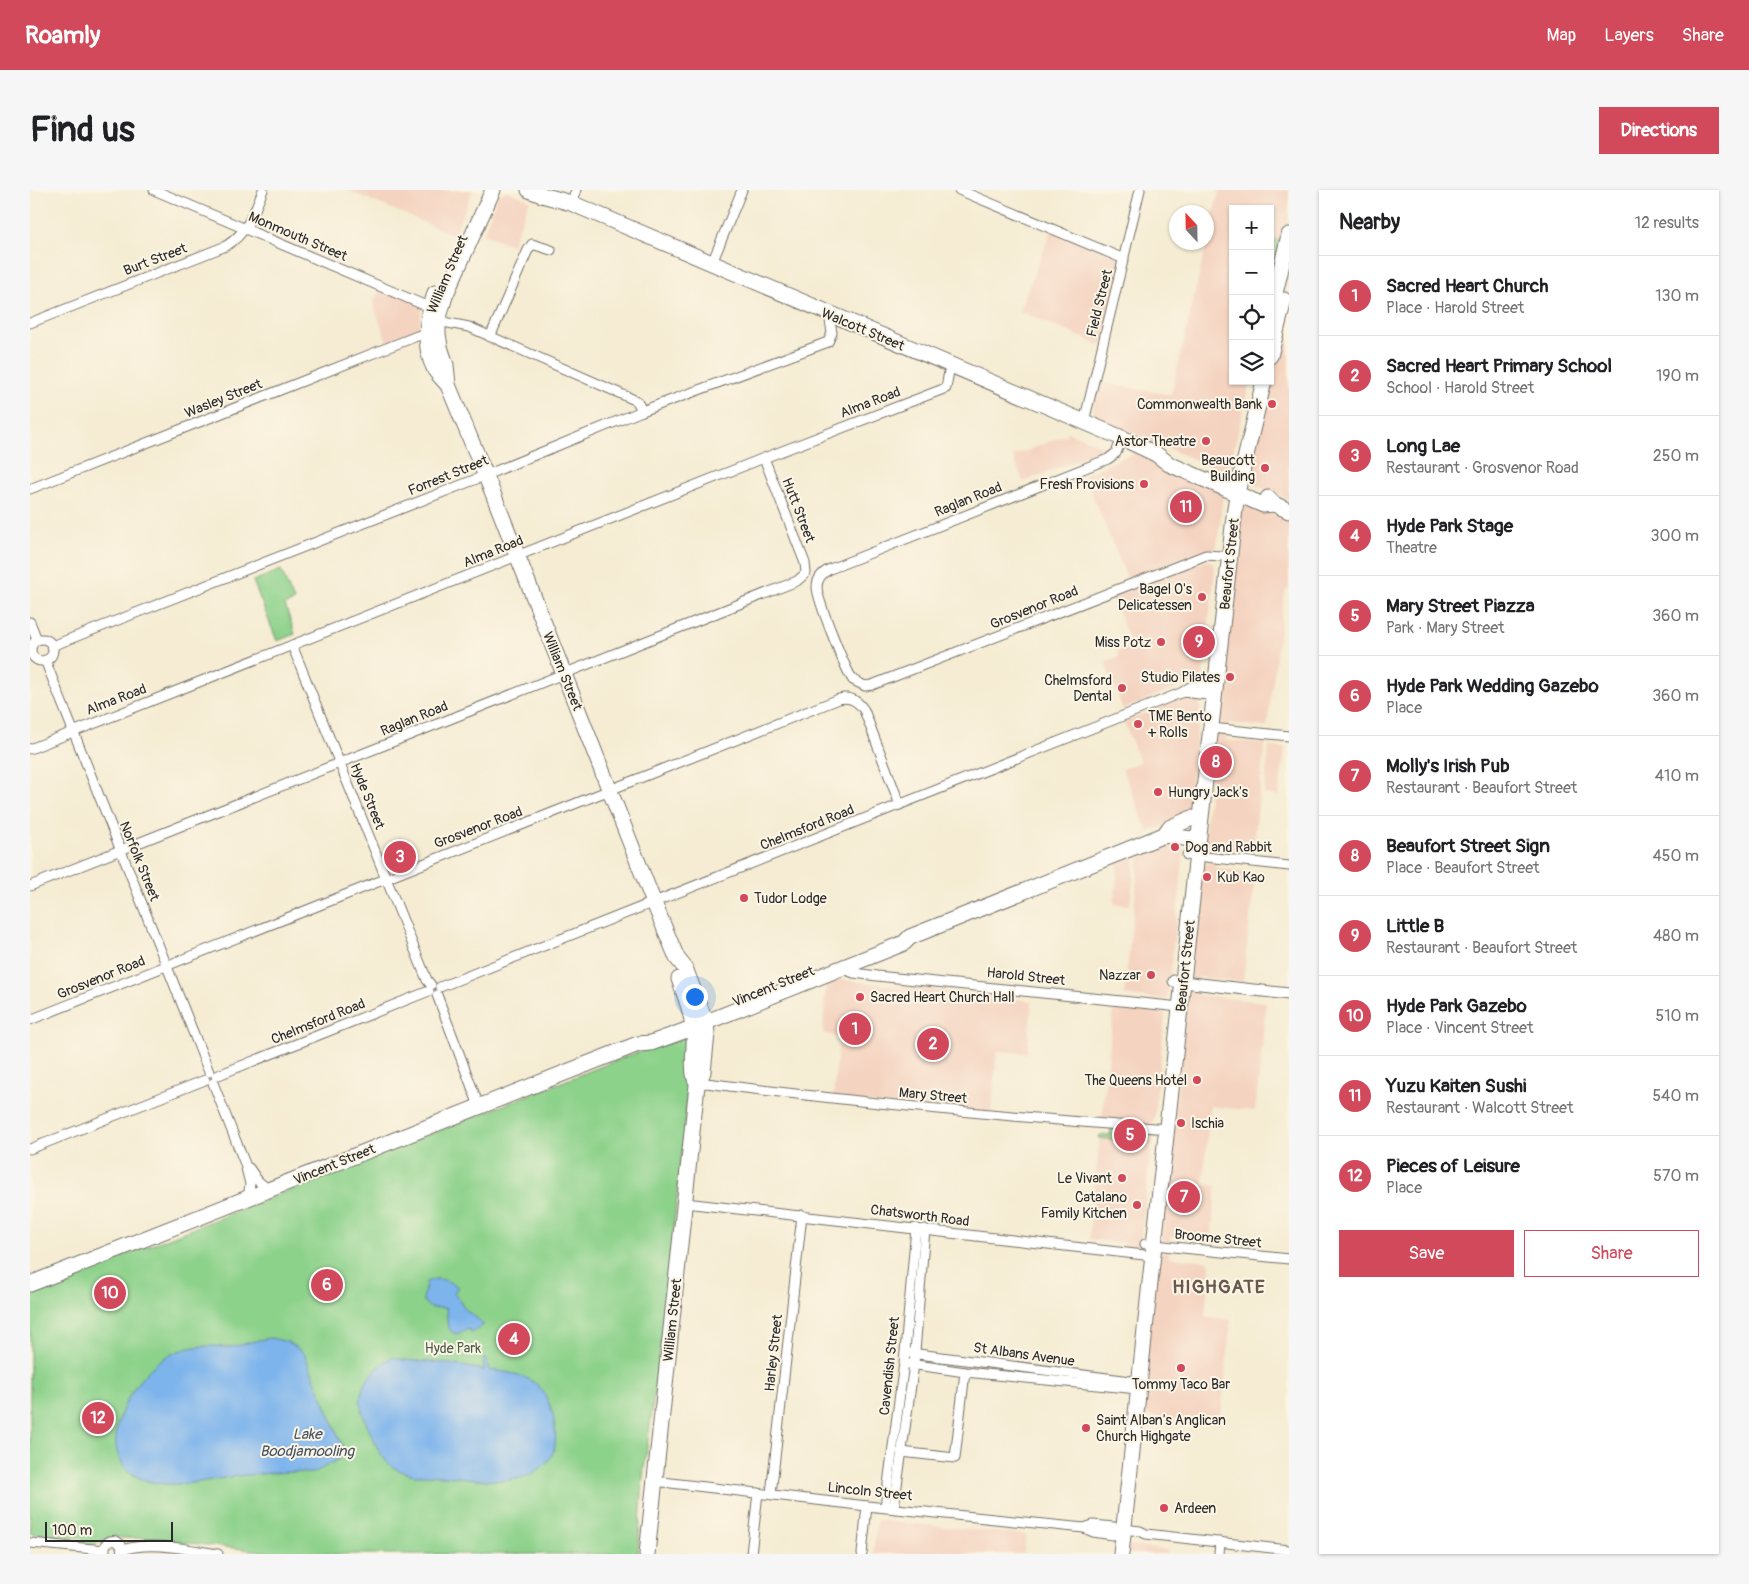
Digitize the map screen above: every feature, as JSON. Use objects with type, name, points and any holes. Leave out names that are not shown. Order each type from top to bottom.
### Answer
[{"type":"main road","name":"William Street","points":[[482,190],[455,255],[436,292],[434,315],[440,347],[446,365],[448,385],[486,475],[677,958],[676,971],[698,1020],[707,1034],[703,1072],[697,1085],[647,1554]]},
{"type":"main road","name":"William Street","points":[[448,385],[435,370],[428,348],[428,318],[434,315],[445,296],[493,190]]},
{"type":"main road","name":"Walcott Street","points":[[529,190],[542,195],[574,196]]},
{"type":"main road","name":"Walcott Street","points":[[553,190],[574,196],[712,263],[950,366],[1156,454],[1173,455],[1234,486],[1263,505],[1274,504],[1289,511]]},
{"type":"main road","points":[[1274,297],[1289,235]]},
{"type":"main road","points":[[1274,340],[1289,279]]},
{"type":"main road","name":"Beaufort Street","points":[[1121,1554],[1119,1531],[1134,1385],[1192,855],[1211,728],[1210,691],[1220,556],[1253,385]]},
{"type":"main road","name":"Beaufort Street","points":[[1194,840],[1192,818],[1210,691],[1234,486],[1263,385]]},
{"type":"main road","name":"Vincent Street","points":[[30,1284],[638,1044],[648,1035],[698,1020],[904,943],[910,937],[1164,835],[1169,828],[1192,818]]},
{"type":"main road","points":[[1164,835],[1194,840]]},
{"type":"main road","name":"Vincent Street","points":[[698,1020],[901,935],[910,937]]},
{"type":"main road","name":"Beaufort Street","points":[[1112,1554],[1119,1531]]},
{"type":"street","name":"Monmouth Street","points":[[154,190],[434,315],[469,327],[637,401],[642,412]]},
{"type":"street","name":"Burt Street","points":[[30,323],[214,251],[237,239],[251,220],[263,190]]},
{"type":"street","points":[[712,263],[742,190]]},
{"type":"street","points":[[960,190],[969,192],[1124,259]]},
{"type":"street","name":"Field Street","points":[[1084,422],[1140,190]]},
{"type":"street","points":[[490,336],[532,244],[550,250]]},
{"type":"street","name":"Forrest Street","points":[[52,646],[642,412],[828,342],[832,333],[830,314]]},
{"type":"street","name":"Wasley Street","points":[[30,489],[389,346],[427,334]]},
{"type":"street","name":"Alma Road","points":[[30,749],[764,458],[946,388],[950,366]]},
{"type":"street","name":"Raglan Road","points":[[858,684],[850,676],[818,597],[818,580],[822,574],[830,569],[1108,459],[1116,453],[1122,438]]},
{"type":"street","name":"Hutt Street","points":[[764,458],[805,563],[806,573]]},
{"type":"street","name":"Grosvenor Road","points":[[858,684],[864,686],[872,685],[1206,555],[1220,556]]},
{"type":"street","name":"Raglan Road","points":[[30,886],[798,581],[806,573]]},
{"type":"street","points":[[30,622],[37,640]]},
{"type":"street","points":[[37,640],[46,640],[52,646],[52,652],[45,660],[31,655],[31,649],[37,640]]},
{"type":"street","name":"Hyde Street","points":[[292,645],[427,980],[434,989],[479,1106]]},
{"type":"street","name":"Norfolk Street","points":[[45,660],[245,1164],[250,1184],[248,1198]]},
{"type":"street","name":"Chelmsford Road","points":[[30,1149],[1183,692],[1210,691]]},
{"type":"street","name":"Grosvenor Road","points":[[30,1020],[839,699],[852,699],[860,704],[864,710],[900,805]]},
{"type":"street","points":[[1211,728],[1289,736]]},
{"type":"street","points":[[1192,855],[1289,866]]},
{"type":"street","points":[[869,975],[869,964],[874,955]]},
{"type":"street","name":"Harold Street","points":[[841,968],[854,973],[869,975],[1176,1006]]},
{"type":"street","points":[[1178,982],[1289,994]]},
{"type":"street","name":"Mary Street","points":[[697,1085],[706,1083],[833,1099],[1099,1125],[1162,1129]]},
{"type":"street","name":"Norfolk Street","points":[[245,1164],[258,1181],[268,1190]]},
{"type":"street","name":"Chatsworth Road","points":[[684,1203],[1149,1250]]},
{"type":"street","name":"Harley Street","points":[[772,1494],[802,1215]]},
{"type":"street","name":"Cavendish Street","points":[[890,1507],[905,1353],[920,1228]]},
{"type":"street","name":"Cavendish Street","points":[[890,1507],[901,1452],[914,1364],[920,1228]]},
{"type":"street","name":"Broome Street","points":[[1149,1250],[1289,1259]]},
{"type":"street","name":"St Albans Avenue","points":[[905,1353],[1134,1385]]},
{"type":"street","name":"St Albans Avenue","points":[[904,1363],[965,1372],[1134,1385]]},
{"type":"street","points":[[901,1452],[955,1458],[965,1372]]},
{"type":"street","name":"Lincoln Street","points":[[654,1481],[867,1506],[1084,1528],[1092,1532],[1140,1531],[1146,1534],[1289,1550]]},
{"type":"street","points":[[751,1554],[758,1493]]},
{"type":"street","points":[[862,1554],[867,1506]]},
{"type":"street","points":[[30,1543],[104,1552],[106,1543],[113,1540],[120,1543],[122,1552],[136,1546],[178,1548],[218,1554]]},
{"type":"street","points":[[1219,1554],[1220,1542]]},
{"type":"shaded area","points":[[347,190],[473,190],[454,235]]},
{"type":"shaded area","points":[[1219,190],[1289,190],[1289,217],[1274,279],[1274,205],[1229,205],[1229,385],[1249,385],[1230,465],[1222,471],[1102,421],[1095,415],[1093,403],[1097,382],[1171,395],[1205,250],[1214,250],[1214,211]]},
{"type":"shaded area","points":[[507,191],[530,200],[512,245],[483,234],[498,195]]},
{"type":"shaded area","points":[[1052,229],[1124,259],[1102,346],[1019,311]]},
{"type":"shaded area","points":[[381,287],[423,304],[417,336],[389,347],[373,304]]},
{"type":"shaded area","points":[[1289,296],[1289,500],[1251,483],[1247,477],[1268,385],[1274,385],[1274,361]]},
{"type":"shaded area","points":[[1067,432],[1104,448],[1023,482],[1013,456],[1066,435]]},
{"type":"shaded area","points":[[1134,453],[1218,489],[1223,497],[1215,549],[1204,550],[1128,580],[1084,475]]},
{"type":"shaded area","points":[[1248,503],[1289,522],[1289,589],[1286,589],[1284,597],[1267,727],[1228,723],[1227,726],[1217,720],[1240,506]]},
{"type":"shaded area","points":[[1209,561],[1215,569],[1202,680],[1199,683],[1181,686],[1123,709],[1105,662],[1119,657],[1117,652],[1132,646],[1112,597]]},
{"type":"shaded area","points":[[1186,697],[1196,699],[1200,704],[1188,814],[1184,819],[1148,832],[1122,769],[1140,762],[1124,722]]},
{"type":"shaded area","points":[[1227,733],[1226,740],[1265,744],[1253,851],[1221,849],[1220,855],[1210,853],[1203,848],[1216,737]]},
{"type":"shaded area","points":[[1269,747],[1285,748],[1279,796],[1264,794]]},
{"type":"shaded area","points":[[1169,842],[1181,844],[1184,853],[1167,1000],[1124,995],[1140,854]]},
{"type":"shaded area","points":[[1133,856],[1135,861],[1130,905],[1114,904],[1117,863]]},
{"type":"shaded area","points":[[1211,862],[1215,863],[1215,868],[1255,873],[1243,982],[1199,977],[1198,980],[1190,975],[1201,866]]},
{"type":"shaded area","points":[[834,979],[1032,1001],[1027,1053],[997,1051],[991,1114],[833,1099],[839,1037],[823,1033],[826,983]]},
{"type":"shaded area","points":[[1193,988],[1197,990],[1197,995],[1266,1002],[1261,1057],[1255,1111],[1210,1106],[1203,1184],[1216,1186],[1211,1241],[1171,1236],[1170,1242],[1167,1242],[1161,1239],[1188,991]]},
{"type":"shaded area","points":[[1114,1005],[1160,1010],[1165,1015],[1154,1120],[1150,1125],[1142,1124],[1138,1121],[1102,1118]]},
{"type":"shaded area","points":[[1111,1127],[1153,1130],[1140,1245],[1134,1249],[1124,1248],[1124,1243],[1089,1239],[1100,1135],[1110,1135]]},
{"type":"shaded area","points":[[1169,1252],[1169,1257],[1208,1261],[1208,1264],[1210,1264],[1205,1316],[1231,1320],[1220,1424],[1145,1415],[1145,1370],[1159,1253]]},
{"type":"shaded area","points":[[877,1520],[1026,1535],[1024,1554],[873,1554]]},
{"type":"shaded area","points":[[1129,1546],[1167,1550],[1167,1554],[1128,1554]]},
{"type":"green space","points":[[1274,240],[1280,241],[1276,258],[1274,258]]},
{"type":"green space","points":[[281,570],[294,601],[285,605],[295,634],[277,641],[253,581]]},
{"type":"green space","name":"Hyde Park","points":[[684,1039],[689,1044],[690,1058],[685,1122],[660,1351],[643,1477],[638,1554],[287,1554],[112,1536],[98,1543],[85,1546],[82,1538],[30,1533],[30,1293],[630,1055]]},
{"type":"green space","points":[[1111,1127],[1150,1130],[1149,1142],[1099,1138],[1100,1135],[1110,1135]]},
{"type":"water","points":[[435,1279],[447,1281],[458,1287],[454,1293],[467,1311],[484,1325],[472,1333],[469,1329],[456,1334],[452,1332],[448,1326],[446,1309],[431,1308],[423,1300],[426,1282]]},
{"type":"water","name":"Lake Boodjamooling","points":[[271,1338],[288,1342],[304,1353],[343,1447],[339,1459],[313,1473],[288,1472],[248,1475],[176,1484],[151,1482],[131,1473],[120,1460],[116,1443],[118,1424],[124,1405],[147,1372],[166,1357],[190,1348],[202,1346],[230,1347]]},
{"type":"water","name":"Lake Boodjamooling","points":[[392,1357],[484,1370],[483,1359],[487,1359],[489,1370],[514,1374],[531,1380],[542,1390],[547,1398],[553,1417],[556,1438],[552,1455],[542,1466],[529,1475],[503,1481],[415,1475],[394,1467],[386,1461],[379,1451],[364,1418],[360,1400],[361,1392],[369,1378]]},
{"type":"place","name":"Commonwealth Bank","points":[[1272,404]]},
{"type":"place","name":"Astor Theatre","points":[[1206,441]]},
{"type":"place","name":"Beaucott Building","points":[[1265,468]]},
{"type":"place","name":"Fresh Provisions","points":[[1144,484]]},
{"type":"place","name":"Yuzu Kaiten Sushi","points":[[1186,507]]},
{"type":"place","name":"Bagel O's Delicatessen","points":[[1202,597]]},
{"type":"place","name":"Miss Potz","points":[[1161,642]]},
{"type":"place","name":"Little B","points":[[1199,642]]},
{"type":"place","name":"Studio Pilates","points":[[1230,677]]},
{"type":"place","name":"Chelmsford Dental","points":[[1122,688]]},
{"type":"place","name":"TME Bento + Rolls","points":[[1138,724]]},
{"type":"place","name":"Beaufort Street Sign","points":[[1216,762]]},
{"type":"place","name":"Hungry Jack's","points":[[1158,792]]},
{"type":"place","name":"Dog and Rabbit","points":[[1175,847]]},
{"type":"place","name":"Long Lae","points":[[400,857]]},
{"type":"place","name":"Kub Kao","points":[[1207,877]]},
{"type":"place","name":"Tudor Lodge","points":[[744,898]]},
{"type":"place","name":"Nazzar","points":[[1151,975]]},
{"type":"place","name":"Sacred Heart Church Hall","points":[[860,997]]},
{"type":"place","name":"Sacred Heart Church","points":[[855,1029]]},
{"type":"place","name":"Sacred Heart Primary School","points":[[933,1044]]},
{"type":"place","name":"The Queens Hotel","points":[[1197,1080]]},
{"type":"place","name":"Ischia","points":[[1181,1123]]},
{"type":"place","name":"Mary Street Piazza","points":[[1130,1135]]},
{"type":"place","name":"Le Vivant","points":[[1122,1178]]},
{"type":"place","name":"Molly's Irish Pub","points":[[1184,1197]]},
{"type":"place","name":"Catalano Family Kitchen","points":[[1137,1205]]},
{"type":"place","name":"Hyde Park Wedding Gazebo","points":[[327,1285]]},
{"type":"place","name":"Hyde Park Gazebo","points":[[110,1293]]},
{"type":"place","name":"Hyde Park Stage","points":[[514,1339]]},
{"type":"place","name":"Tommy Taco Bar","points":[[1181,1368]]},
{"type":"place","name":"Pieces of Leisure","points":[[98,1418]]},
{"type":"place","name":"Saint Alban's Anglican Church Highgate","points":[[1086,1428]]},
{"type":"place","name":"Ardeen","points":[[1164,1508]]},
{"type":"district","name":"HIGHGATE","points":[[1219,1286]]}]
